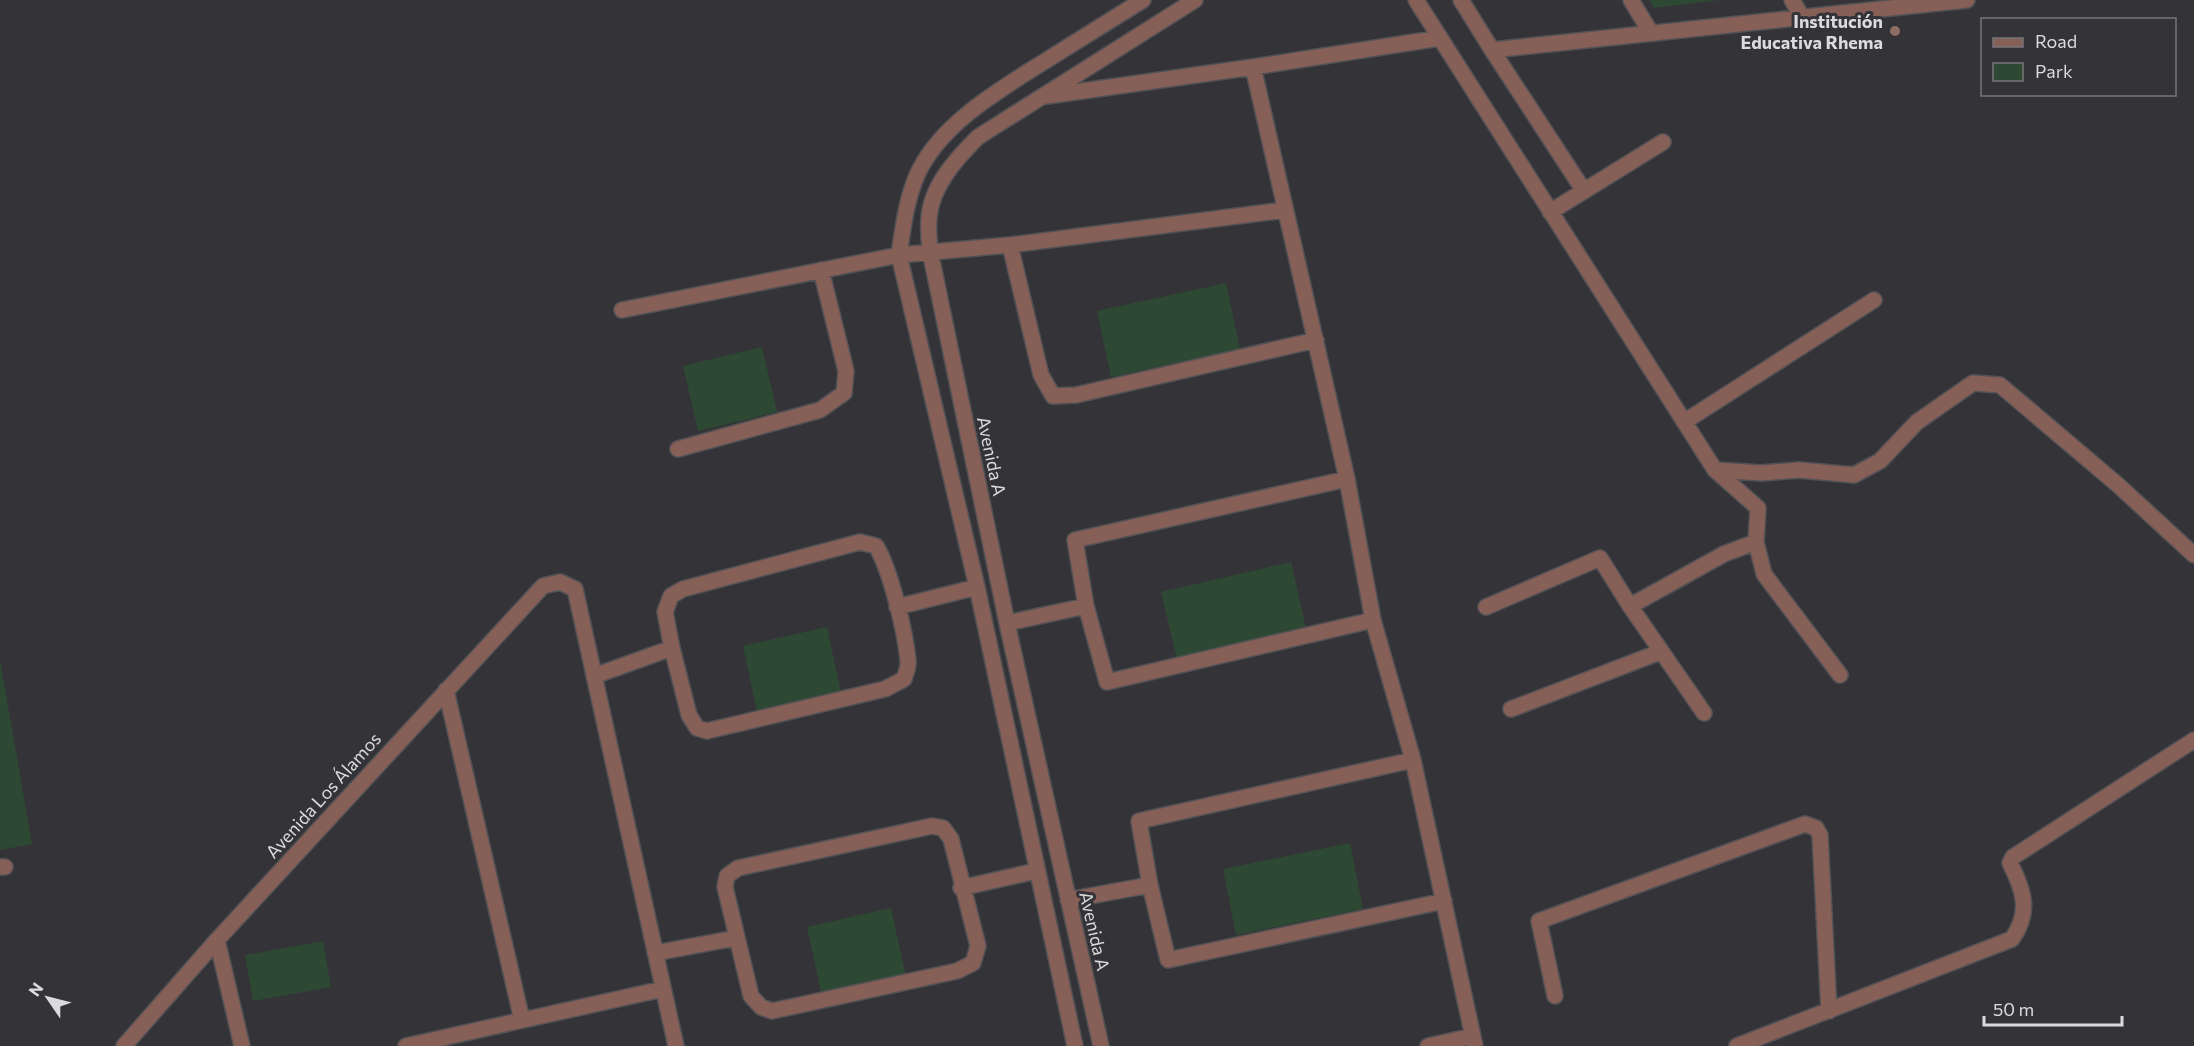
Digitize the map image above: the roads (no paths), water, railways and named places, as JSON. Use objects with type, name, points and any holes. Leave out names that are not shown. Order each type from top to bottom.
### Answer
[{"type":"street","points":[[1075,1046],[977,587],[899,255],[904,213],[918,174],[938,143],[966,114],[996,92],[1143,0]]},
{"type":"street","name":"Avenida A","points":[[1101,1046],[1007,623],[930,251],[928,216],[940,183],[978,137],[1195,0]]},
{"type":"street","points":[[1416,0],[1714,470],[1758,508],[1756,542],[1764,574],[1840,675]]},
{"type":"street","points":[[1461,0],[1584,191]]},
{"type":"street","points":[[1631,0],[1651,33]]},
{"type":"street","points":[[1792,0],[1802,17]]},
{"type":"street","points":[[1492,50],[1964,0]]},
{"type":"street","points":[[1041,97],[1440,38]]},
{"type":"street","points":[[1253,67],[1347,479],[1373,620],[1413,760],[1474,1041],[1428,1046]]},
{"type":"street","points":[[1550,212],[1663,142]]},
{"type":"street","points":[[622,310],[899,255],[1010,245],[1285,210]]},
{"type":"street","points":[[1010,245],[1041,375],[1053,396],[1076,395],[1316,340]]},
{"type":"street","points":[[678,450],[820,410],[844,393],[846,371],[821,270]]},
{"type":"street","points":[[1684,422],[1874,300]]},
{"type":"street","points":[[1714,470],[1761,473],[1799,470],[1854,475],[1880,461],[1917,422],[1973,383],[2000,385],[2118,485],[2194,555]]},
{"type":"street","points":[[1347,479],[1075,540],[1086,606],[1107,682],[1373,620]]},
{"type":"street","points":[[860,542],[876,546],[883,557],[897,607],[909,663],[904,679],[885,688],[707,731],[697,728],[689,715],[665,612],[671,596],[683,589],[860,542]]},
{"type":"street","points":[[1630,606],[1724,554],[1756,542]]},
{"type":"street","points":[[1486,607],[1600,558],[1660,652],[1704,713]]},
{"type":"street","name":"Avenida Los Álamos","points":[[124,1046],[217,940],[543,586],[560,582],[575,589],[594,676]]},
{"type":"street","points":[[897,607],[977,587]]},
{"type":"street","points":[[1007,623],[1086,606]]},
{"type":"street","points":[[672,648],[594,676],[676,1046]]},
{"type":"street","points":[[1511,709],[1660,652]]},
{"type":"street","points":[[446,690],[522,1020]]},
{"type":"street","points":[[1737,1046],[2012,939],[2021,926],[2024,907],[2022,888],[2010,863],[2013,856],[2194,740]]},
{"type":"street","points":[[1413,760],[1139,821],[1150,885],[1168,960],[1444,901]]},
{"type":"street","points":[[1555,996],[1539,921],[1805,824],[1816,828],[1820,835],[1829,1011]]},
{"type":"street","points":[[932,826],[943,828],[951,839],[962,888],[978,946],[973,963],[957,971],[772,1011],[761,1006],[751,996],[725,888],[728,876],[738,868],[932,826]]},
{"type":"street","points":[[962,888],[1038,878],[1064,880]]},
{"type":"street","points":[[1068,900],[1150,885]]},
{"type":"street","points":[[656,953],[736,938]]},
{"type":"street","points":[[217,940],[242,1046]]},
{"type":"street","points":[[406,1046],[663,989]]},
{"type":"place","name":"Institución Educativa Rhema","points":[[1895,31]]}]
